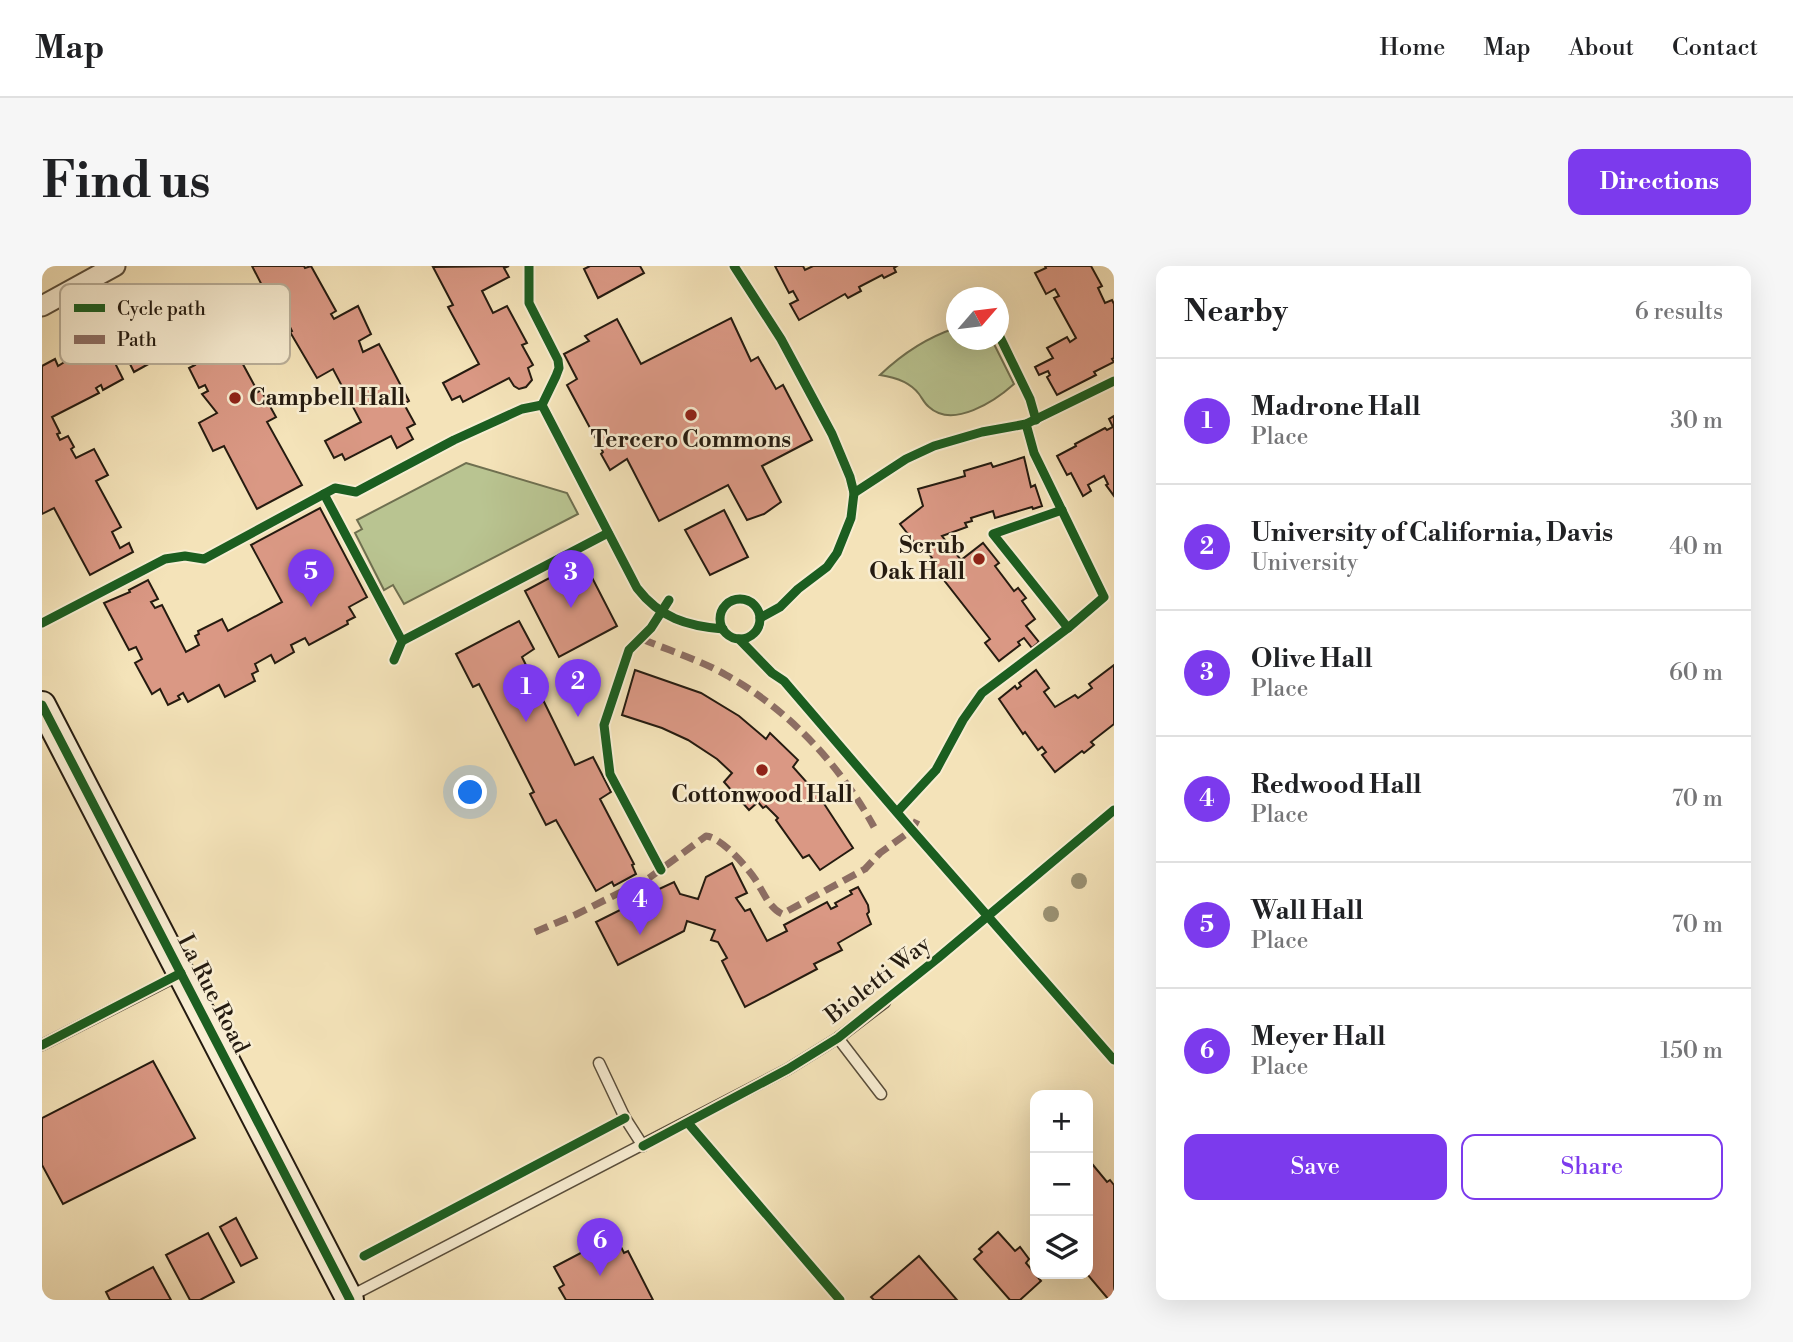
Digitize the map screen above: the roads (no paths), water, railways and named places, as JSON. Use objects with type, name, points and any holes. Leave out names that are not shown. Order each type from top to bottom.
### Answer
[{"type":"street","points":[[82,284],[115,266]]},
{"type":"street","points":[[42,306],[60,296]]},
{"type":"street","name":"La Rue Road","points":[[42,705],[349,1299]]},
{"type":"lane","points":[[42,1045],[181,974]]},
{"type":"lane","name":"Bioletti Way","points":[[349,1299],[788,1069],[838,1038],[885,1002]]},
{"type":"lane","points":[[838,1038],[881,1094]]},
{"type":"lane","points":[[599,1062],[631,1129],[643,1146]]},
{"type":"place","name":"Campbell Hall","points":[[235,398]]},
{"type":"place","name":"Tercero Commons","points":[[691,415]]},
{"type":"place","name":"Scrub Oak Hall","points":[[979,559]]},
{"type":"place","name":"Wall Hall","points":[[311,607]]},
{"type":"place","name":"Olive Hall","points":[[571,608]]},
{"type":"place","name":"University of California, Davis","points":[[578,717]]},
{"type":"place","name":"Madrone Hall","points":[[526,722]]},
{"type":"place","name":"Cottonwood Hall","points":[[762,770]]},
{"type":"place","name":"Redwood Hall","points":[[640,935]]},
{"type":"place","name":"Meyer Hall","points":[[600,1276]]}]
